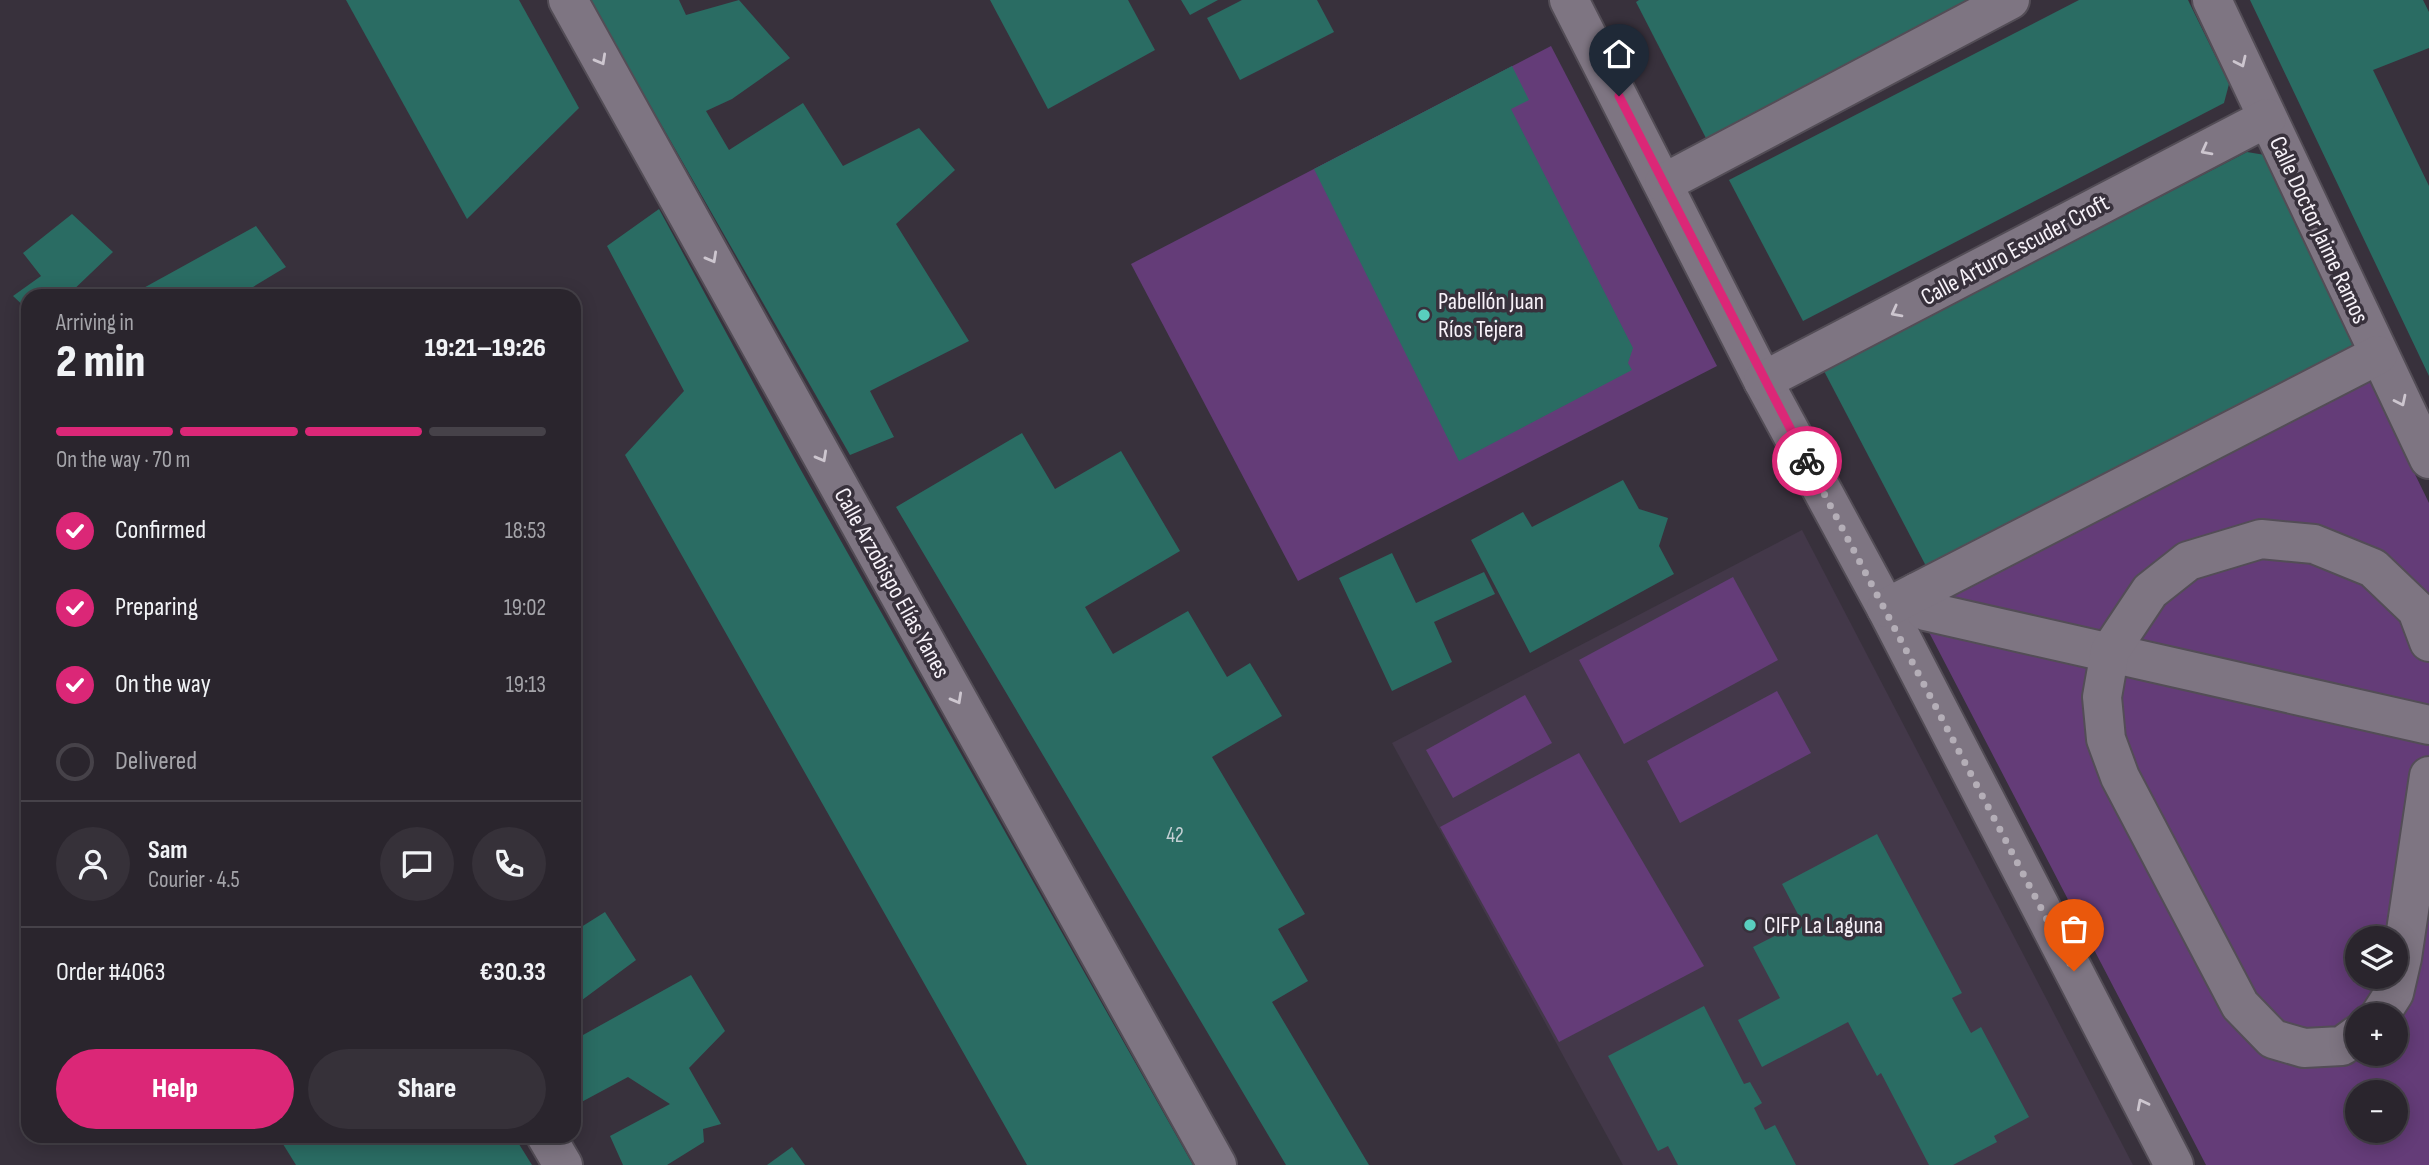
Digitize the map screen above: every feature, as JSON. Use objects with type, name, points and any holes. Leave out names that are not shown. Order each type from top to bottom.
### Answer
[{"type":"street","name":"Calle Arzobispo Elías Yanes","points":[[568,0],[1217,1165]]},
{"type":"street","points":[[1664,183],[2010,0]]},
{"type":"street","name":"Calle Doctor Jaime Ramos","points":[[2212,0],[2429,459]]},
{"type":"street","points":[[1578,3],[1763,381],[1902,600],[2174,1165]]},
{"type":"street","name":"Calle Arturo Escuder Croft","points":[[1763,381],[2267,118]]},
{"type":"street","points":[[1902,600],[2378,355]]},
{"type":"street","points":[[2345,1043],[2304,1048],[2273,1039],[2240,1006],[2120,777],[2106,739],[2102,697],[2109,650],[2150,591],[2188,561],[2260,539],[2314,544],[2373,568],[2417,610],[2429,642]]},
{"type":"street","points":[[1902,600],[1925,611],[2109,650],[2429,725]]},
{"type":"street","points":[[2388,1003],[2394,993],[2402,958],[2429,776]]},
{"type":"street","points":[[550,1143],[563,1165]]},
{"type":"shaded area","name":"Pabellón Juan Ríos Tejera","points":[[1551,46],[1717,366],[1298,581],[1131,264]]},
{"type":"shaded area","points":[[2369,380],[2429,503],[2429,1165],[2206,1165],[1919,613]]},
{"type":"shaded area","name":"CIFP La Laguna","points":[[1802,530],[2133,1165],[1623,1165],[1392,743]]},
{"type":"shaded area","points":[[1733,577],[1778,660],[1624,744],[1579,660]]},
{"type":"shaded area","points":[[1777,691],[1811,753],[1680,823],[1647,761]]},
{"type":"shaded area","points":[[1525,695],[1552,743],[1453,798],[1426,750]]},
{"type":"shaded area","points":[[1579,753],[1704,966],[1559,1042],[1440,827]]},
{"type":"building","points":[[346,0],[519,0],[579,108],[467,219]]},
{"type":"building","points":[[590,0],[679,0],[686,15],[739,0],[790,58],[732,99],[706,111],[729,150],[803,103],[843,166],[919,128],[955,170],[896,224],[969,341],[870,391],[894,437],[850,455]]},
{"type":"building","points":[[990,0],[1128,0],[1155,50],[1048,109]]},
{"type":"building","points":[[1181,0],[1218,0],[1190,15]]},
{"type":"building","points":[[1242,0],[1317,0],[1334,32],[1240,80],[1207,18]]},
{"type":"building","points":[[1991,0],[1710,146],[1636,2]]},
{"type":"building","points":[[2079,0],[2188,0],[2229,84],[2224,103],[1803,321],[1729,180]]},
{"type":"building","points":[[2250,0],[2423,0],[2429,12],[2429,48],[2373,70],[2429,186],[2429,376]]},
{"type":"building","points":[[1512,66],[1529,100],[1511,109],[1633,348],[1628,363],[1632,370],[1459,461],[1314,169]]},
{"type":"building","points":[[2247,152],[2265,155],[2353,345],[1926,566],[1824,371]]},
{"type":"building","points":[[659,209],[798,465],[1193,1165],[1027,1165],[625,455],[684,391],[607,246]]},
{"type":"building","points":[[72,214],[113,252],[74,289],[23,289],[41,276],[23,253]]},
{"type":"building","points":[[256,226],[286,267],[250,289],[142,289]]},
{"type":"building","points":[[21,290],[21,303],[13,296]]},
{"type":"building","points":[[1022,433],[1055,489],[1121,451],[1180,551],[1085,607],[1113,654],[1188,611],[1227,677],[1250,663],[1282,716],[1212,757],[1305,914],[1278,929],[1308,981],[1272,1002],[1369,1165],[1286,1165],[896,507]]},
{"type":"building","points":[[1623,480],[1639,509],[1668,518],[1659,546],[1674,574],[1530,653],[1471,540],[1523,512],[1532,527]]},
{"type":"building","points":[[1392,553],[1416,603],[1484,572],[1495,594],[1434,622],[1452,662],[1392,691],[1339,578]]},
{"type":"building","points":[[1877,834],[1962,993],[1952,998],[1971,1033],[1981,1027],[2029,1117],[1994,1136],[1997,1142],[1953,1165],[1929,1165],[1881,1073],[1877,1076],[1848,1022],[1762,1067],[1738,1020],[1780,998],[1753,947],[1802,922],[1782,884]]},
{"type":"building","points":[[605,912],[636,960],[581,1001],[581,927]]},
{"type":"building","points":[[691,975],[725,1031],[689,1068],[721,1124],[703,1129],[704,1142],[667,1165],[623,1165],[610,1136],[670,1104],[628,1077],[581,1102],[581,1036]]},
{"type":"building","points":[[1704,1006],[1744,1084],[1750,1082],[1762,1103],[1754,1108],[1765,1130],[1775,1125],[1796,1165],[1678,1165],[1668,1146],[1658,1151],[1608,1056]]},
{"type":"building","points":[[282,1143],[518,1143],[532,1165],[296,1165]]},
{"type":"building","points":[[792,1147],[805,1165],[767,1165]]},
{"type":"way so far","points":[[1807,461],[2074,971]]},
{"type":"place","name":"Pabellón Juan Ríos Tejera","points":[[1424,315]]},
{"type":"place","name":"CIFP La Laguna","points":[[1750,925]]},
{"type":"route","points":[[1619,96],[1763,381],[1807,461]]}]
